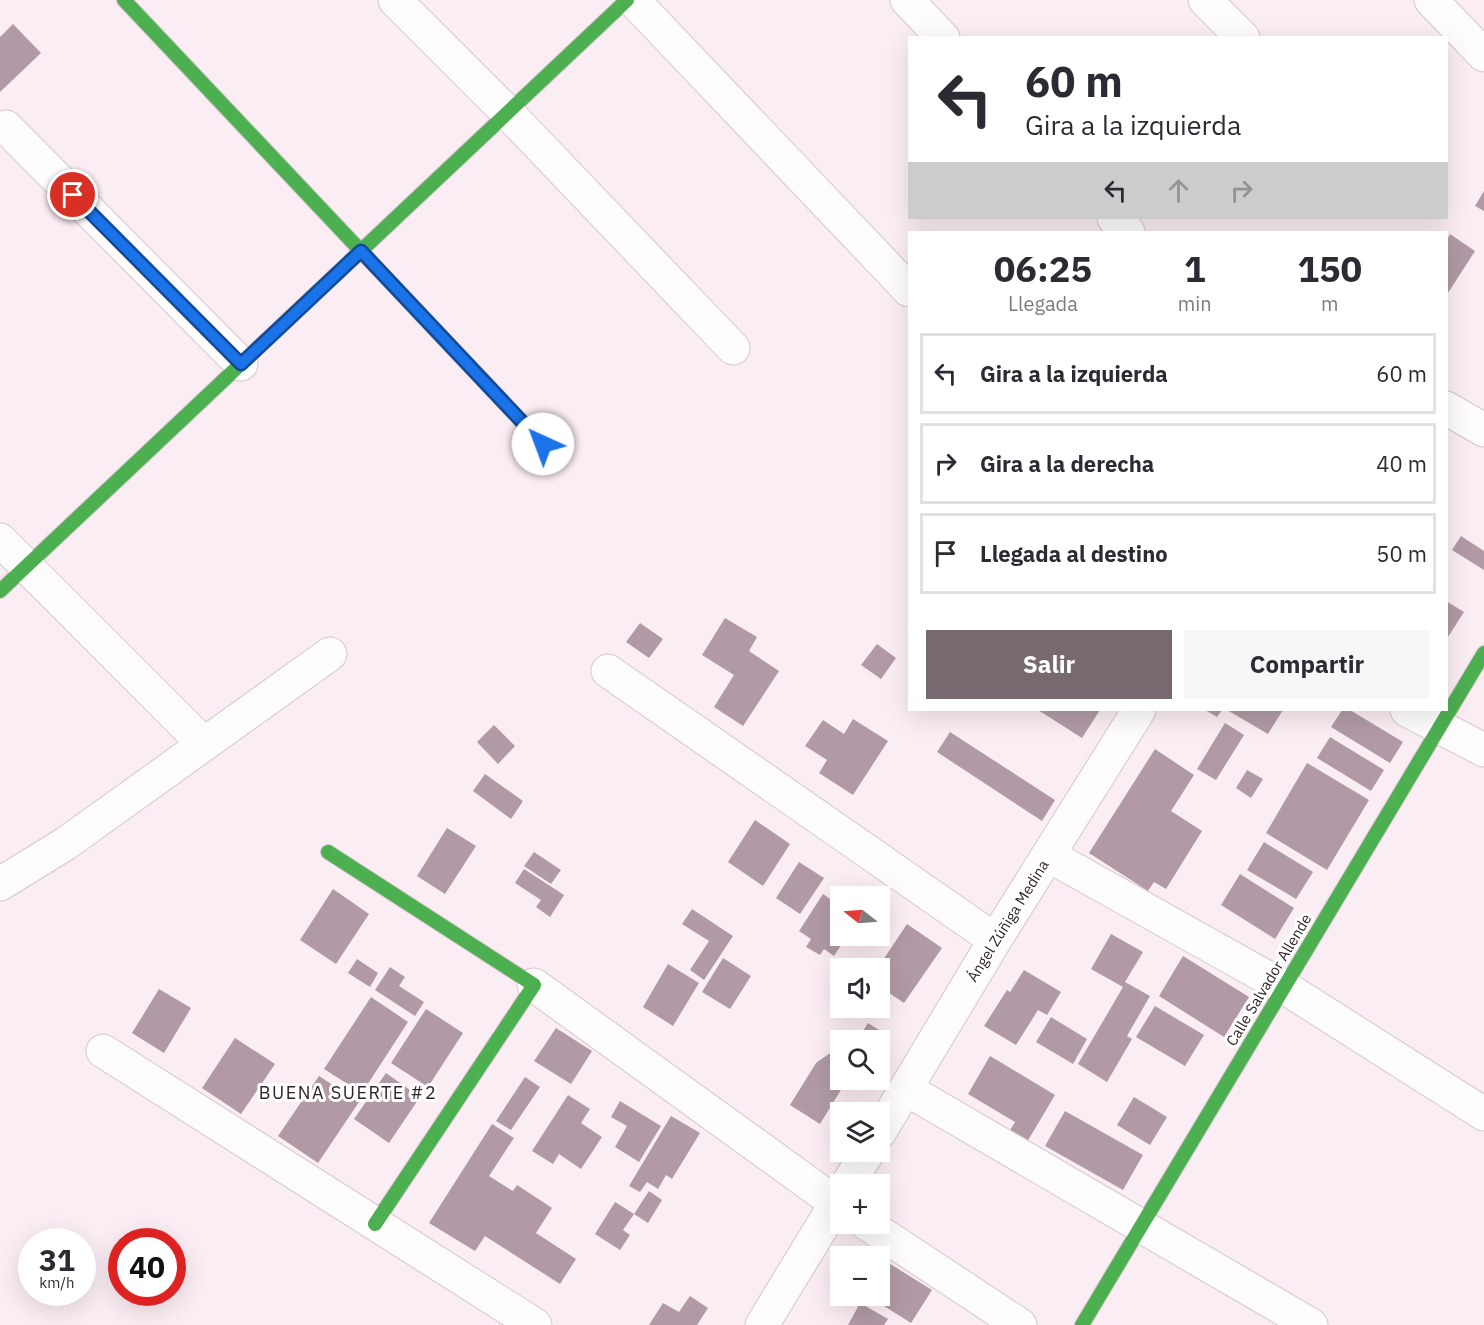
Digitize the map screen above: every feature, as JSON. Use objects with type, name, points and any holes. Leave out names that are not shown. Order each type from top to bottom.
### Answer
[{"type":"street","points":[[124,0],[543,444]]},
{"type":"street","points":[[395,0],[508,113],[733,348]]},
{"type":"street","points":[[0,591],[627,0]]},
{"type":"street","points":[[633,0],[908,289]]},
{"type":"street","points":[[907,0],[941,36]]},
{"type":"street","points":[[1205,0],[1241,36]]},
{"type":"street","points":[[1431,0],[1484,55]]},
{"type":"street","points":[[6,127],[241,364]]},
{"type":"street","points":[[1115,219],[1127,231]]},
{"type":"street","points":[[1448,409],[1484,430]]},
{"type":"street","points":[[0,540],[204,744]]},
{"type":"street","name":"Calle Salvador Allende","points":[[1082,1325],[1484,653]]},
{"type":"street","points":[[0,884],[65,844],[330,654]]},
{"type":"street","points":[[608,671],[995,940]]},
{"type":"street","name":"Ángel Zúñiga Medina","points":[[890,1115],[995,940],[1138,711]]},
{"type":"street","points":[[1409,711],[1484,750]]},
{"type":"street","points":[[328,852],[534,985],[830,1190]]},
{"type":"street","points":[[1048,855],[1284,987],[1484,1114]]},
{"type":"street","points":[[375,1224],[534,985]]},
{"type":"street","points":[[103,1051],[534,1325]]},
{"type":"street","points":[[906,1089],[1311,1325]]},
{"type":"street","points":[[762,1325],[830,1216]]},
{"type":"street","points":[[882,1234],[1020,1325]]},
{"type":"building","points":[[13,24],[41,53],[0,92],[0,37]]},
{"type":"building","points":[[1484,191],[1484,211],[1475,206]]},
{"type":"building","points":[[1450,234],[1475,251],[1448,293],[1448,238]]},
{"type":"building","points":[[1461,536],[1484,551],[1484,570],[1452,550]]},
{"type":"building","points":[[1448,602],[1464,612],[1448,637]]},
{"type":"building","points":[[725,618],[757,637],[749,651],[779,671],[743,726],[714,707],[734,675],[702,655]]},
{"type":"building","points":[[640,623],[663,639],[649,658],[626,642]]},
{"type":"building","points":[[877,644],[896,658],[881,679],[861,665]]},
{"type":"building","points":[[1040,711],[1099,711],[1082,738]]},
{"type":"building","points":[[1207,711],[1221,711],[1217,717]]},
{"type":"building","points":[[1229,711],[1282,711],[1268,734]]},
{"type":"building","points":[[1341,711],[1352,711],[1403,742],[1390,763],[1331,727]]},
{"type":"building","points":[[853,719],[888,741],[853,795],[819,773],[827,760],[805,746],[823,720],[844,734]]},
{"type":"building","points":[[1225,723],[1244,735],[1216,780],[1197,769]]},
{"type":"building","points":[[494,725],[515,746],[498,764],[477,742]]},
{"type":"building","points":[[950,732],[1055,800],[1042,821],[937,752]]},
{"type":"building","points":[[1330,737],[1384,770],[1371,791],[1317,758]]},
{"type":"building","points":[[1155,749],[1194,775],[1171,811],[1202,831],[1166,889],[1154,882],[1148,891],[1089,853]]},
{"type":"building","points":[[1307,763],[1369,800],[1327,870],[1266,833]]},
{"type":"building","points":[[1247,770],[1263,779],[1251,798],[1236,788]]},
{"type":"building","points":[[485,774],[523,801],[511,819],[473,791]]},
{"type":"building","points":[[755,820],[790,844],[763,886],[728,862]]},
{"type":"building","points":[[447,828],[476,846],[445,894],[417,876]]},
{"type":"building","points":[[1264,842],[1313,872],[1296,899],[1247,870]]},
{"type":"building","points":[[534,852],[561,870],[551,884],[524,866]]},
{"type":"building","points":[[799,862],[824,878],[800,914],[776,898]]},
{"type":"building","points":[[524,869],[564,895],[550,917],[536,907],[541,900],[515,883]]},
{"type":"building","points":[[1240,874],[1294,908],[1275,939],[1221,905]]},
{"type":"building","points":[[333,889],[369,914],[336,964],[300,940]]},
{"type":"building","points":[[823,894],[830,899],[830,946],[840,946],[834,956],[824,949],[820,955],[806,947],[811,939],[799,931]]},
{"type":"building","points":[[692,909],[733,936],[704,980],[690,970],[709,941],[682,924]]},
{"type":"building","points":[[907,924],[942,948],[904,1003],[890,993],[890,958],[884,958]]},
{"type":"building","points":[[1111,934],[1143,952],[1125,982],[1150,996],[1127,1036],[1132,1039],[1107,1082],[1078,1064],[1123,987],[1091,969]]},
{"type":"building","points":[[1183,956],[1249,997],[1224,1037],[1159,996]]},
{"type":"building","points":[[723,958],[751,976],[730,1009],[702,992]]},
{"type":"building","points":[[357,959],[378,973],[370,987],[348,973]]},
{"type":"building","points":[[668,964],[699,983],[673,1026],[643,1007]]},
{"type":"building","points":[[390,967],[405,977],[399,986],[424,1002],[415,1016],[375,990]]},
{"type":"building","points":[[1024,970],[1061,992],[1047,1015],[1038,1010],[1016,1045],[984,1026],[1007,990],[1010,992]]},
{"type":"building","points":[[159,989],[191,1008],[164,1053],[132,1033]]},
{"type":"building","points":[[371,997],[408,1022],[362,1093],[324,1069]]},
{"type":"building","points":[[1155,1006],[1204,1035],[1185,1066],[1136,1037]]},
{"type":"building","points":[[426,1009],[463,1033],[428,1087],[391,1063]]},
{"type":"building","points":[[1051,1017],[1087,1039],[1073,1064],[1036,1042]]},
{"type":"building","points":[[868,1023],[879,1030],[864,1030]]},
{"type":"building","points":[[556,1028],[592,1051],[571,1084],[534,1061]]},
{"type":"building","points":[[235,1038],[275,1064],[241,1114],[202,1088]]},
{"type":"building","points":[[830,1053],[830,1090],[841,1090],[834,1102],[830,1102],[830,1108],[820,1124],[790,1105],[816,1063]]},
{"type":"building","points":[[990,1056],[1055,1095],[1027,1142],[1009,1132],[1015,1122],[968,1094]]},
{"type":"building","points":[[386,1073],[420,1097],[389,1143],[354,1119]]},
{"type":"building","points":[[319,1076],[359,1102],[318,1163],[278,1136]]},
{"type":"building","points":[[525,1077],[540,1087],[511,1130],[496,1121]]},
{"type":"building","points":[[568,1095],[590,1109],[581,1123],[602,1137],[581,1169],[559,1154],[553,1164],[532,1151]]},
{"type":"building","points":[[1134,1097],[1167,1117],[1150,1145],[1117,1125]]},
{"type":"building","points":[[620,1101],[661,1126],[639,1162],[615,1147],[627,1126],[611,1117]]},
{"type":"building","points":[[1065,1111],[1143,1155],[1123,1190],[1045,1146]]},
{"type":"building","points":[[671,1116],[700,1133],[672,1179],[666,1175],[658,1189],[647,1182],[640,1192],[629,1186]]},
{"type":"building","points":[[492,1124],[514,1138],[489,1176],[513,1191],[517,1185],[552,1208],[536,1233],[576,1259],[560,1284],[485,1236],[475,1251],[429,1223]]},
{"type":"building","points":[[649,1191],[662,1200],[648,1223],[634,1214]]},
{"type":"building","points":[[615,1202],[634,1214],[623,1230],[630,1235],[620,1250],[595,1234]]},
{"type":"building","points":[[890,1264],[932,1290],[911,1323],[884,1306],[890,1306]]},
{"type":"building","points":[[690,1296],[708,1308],[697,1325],[649,1325],[663,1303],[679,1312]]},
{"type":"building","points":[[858,1306],[865,1306],[888,1319],[884,1325],[848,1325]]},
{"type":"traffic: fast","points":[[124,0],[543,444]]},
{"type":"traffic: fast","points":[[0,591],[627,0]]},
{"type":"traffic: fast","points":[[1082,1325],[1484,653]]},
{"type":"traffic: fast","points":[[328,852],[534,985],[375,1224]]},
{"type":"district","name":"BUENA SUERTE #2","points":[[348,1093]]},
{"type":"route","points":[[73,195],[241,364],[361,251],[543,444]]}]
